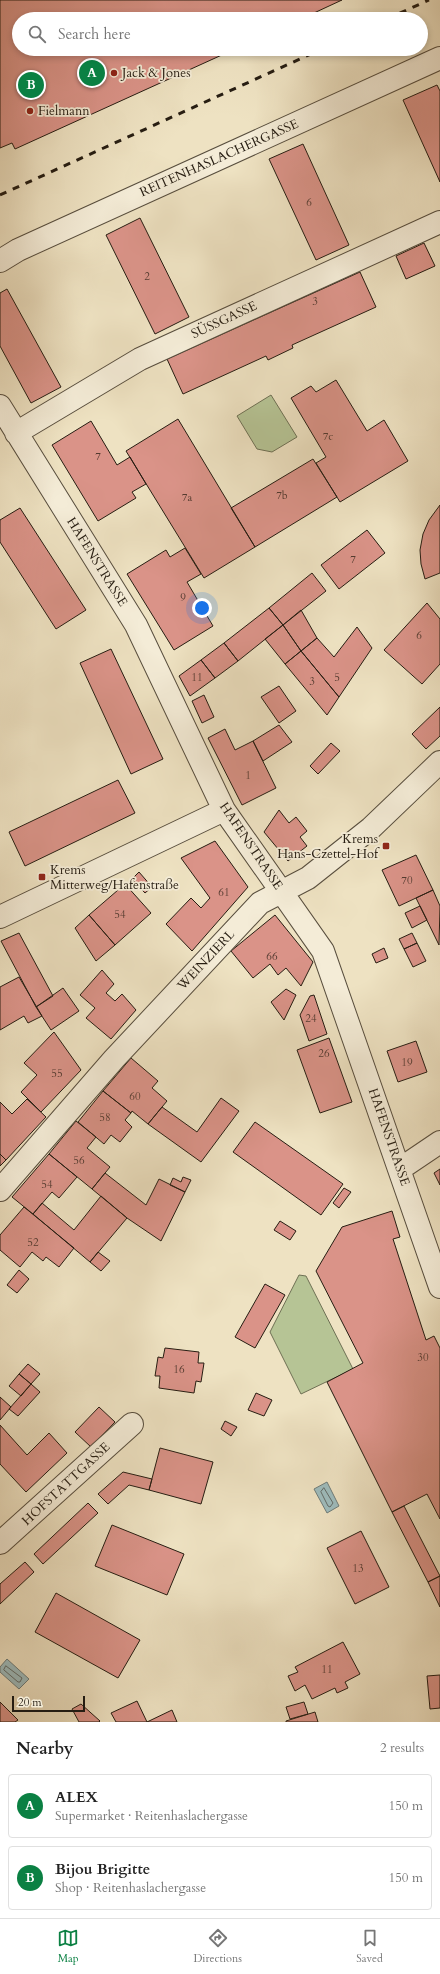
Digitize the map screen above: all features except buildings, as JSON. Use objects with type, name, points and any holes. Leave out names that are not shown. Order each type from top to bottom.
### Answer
[{"type":"street","name":"REITENHASLACHERGASSE","points":[[0,260],[141,192],[439,60]]},
{"type":"street","name":"SÜSSGASSE","points":[[16,433],[140,359],[440,222]]},
{"type":"street","name":"HAFENSTRASSE","points":[[0,406],[136,625],[224,810],[323,952],[400,1169],[440,1288]]},
{"type":"street","name":"WEINZIERL","points":[[0,1190],[114,1059],[264,900],[303,881],[371,828],[440,762]]},
{"type":"street","points":[[0,917],[224,810]]},
{"type":"street","points":[[400,1169],[440,1142]]},
{"type":"street","name":"HOFSTATTGASSE","points":[[0,1543],[132,1424]]},
{"type":"green space","points":[[271,395],[297,437],[272,452],[257,449],[237,416]]},
{"type":"green space","points":[[299,1275],[306,1276],[353,1369],[301,1394],[270,1332]]},
{"type":"water","points":[[327,1482],[339,1506],[327,1513],[314,1489]]},
{"type":"water","points":[[7,1659],[29,1679],[19,1689],[0,1672],[0,1667]]},
{"type":"railway","points":[[402,12],[429,0]]},
{"type":"railway","points":[[0,195],[307,56]]},
{"type":"place","name":"ALEX","points":[[92,73]]},
{"type":"place","name":"Jack & Jones","points":[[114,73]]},
{"type":"place","name":"Bijou Brigitte","points":[[31,85]]},
{"type":"place","name":"Fielmann","points":[[30,111]]},
{"type":"place","name":"Krems Hans-Czettel-Hof","points":[[386,846]]},
{"type":"place","name":"Krems Mitterweg/Hafenstraße","points":[[42,877]]}]
